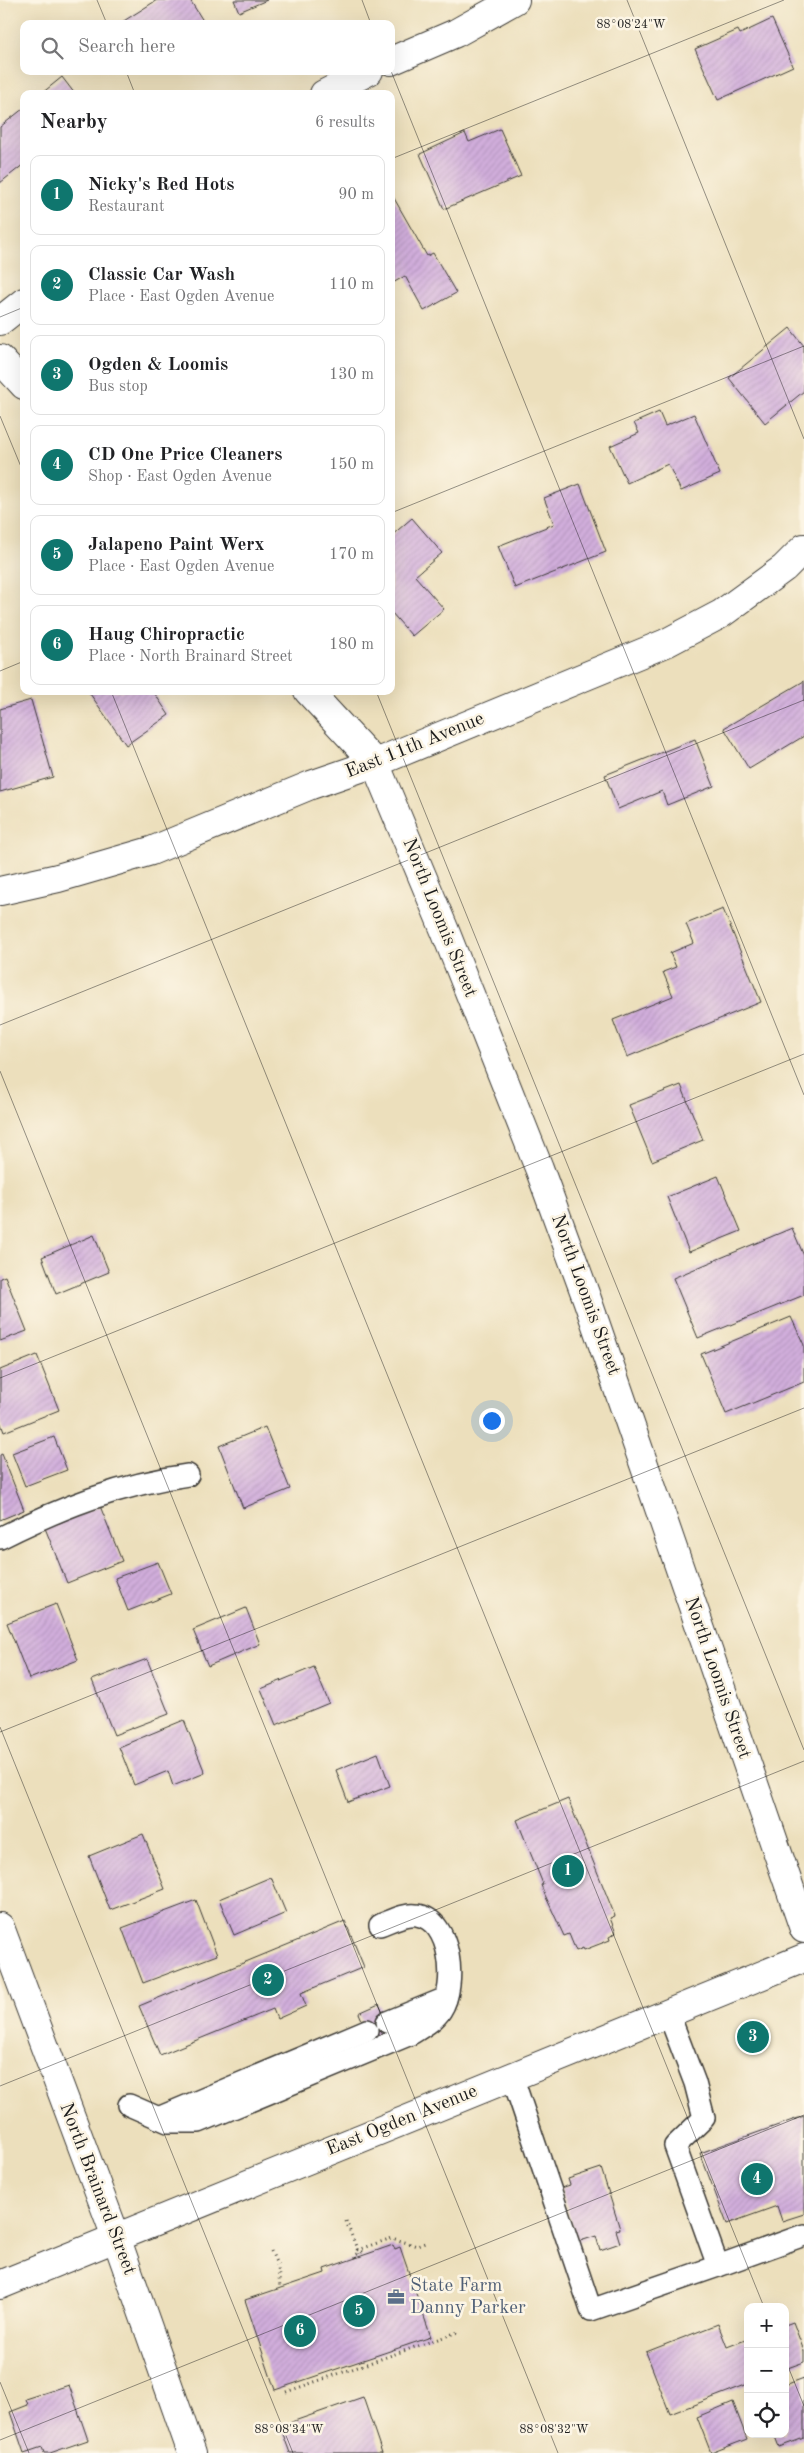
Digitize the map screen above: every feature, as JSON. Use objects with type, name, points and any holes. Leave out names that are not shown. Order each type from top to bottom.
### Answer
[{"type":"street","points":[[395,60],[456,33],[515,0]]},
{"type":"street","points":[[332,90],[361,75]]},
{"type":"street","points":[[0,321],[20,305]]},
{"type":"street","points":[[0,359],[20,381]]},
{"type":"street","name":"East 11th Avenue","points":[[0,890],[58,878],[152,851],[311,786],[375,763],[666,643],[721,614],[784,568],[804,548]]},
{"type":"street","name":"North Loomis Street","points":[[312,695],[375,763],[445,931],[553,1205],[804,1929]]},
{"type":"street","name":"North Brainard Street","points":[[0,1927],[116,2237],[192,2453]]},
{"type":"street","name":"East Ogden Avenue","points":[[0,2285],[804,1958]]},
{"type":"lane","points":[[0,1538],[76,1503],[152,1480],[188,1475]]},
{"type":"lane","points":[[129,2105],[158,2118],[180,2123],[199,2122],[426,2025],[441,2010],[450,1981],[449,1960],[445,1943],[438,1930],[429,1920],[417,1915],[408,1915],[380,1925]]},
{"type":"lane","points":[[387,2022],[446,1998]]},
{"type":"lane","points":[[668,2012],[695,2083],[704,2118],[675,2146],[718,2266]]},
{"type":"lane","points":[[158,2118],[367,2030]]},
{"type":"lane","points":[[512,2076],[590,2310],[804,2235]]},
{"type":"path","points":[[346,2221],[357,2254]]},
{"type":"path","points":[[357,2254],[392,2238],[417,2246],[426,2243]]},
{"type":"path","points":[[271,2251],[278,2266],[280,2288]]},
{"type":"path","points":[[357,2254],[362,2252],[363,2256]]},
{"type":"path","points":[[286,2392],[458,2332]]},
{"type":"building","points":[[157,0],[190,0],[202,20],[125,20]]},
{"type":"building","points":[[234,0],[267,0],[239,12]]},
{"type":"building","points":[[772,19],[793,66],[718,100],[695,49],[738,30],[740,34]]},
{"type":"building","points":[[62,77],[72,90],[46,90]]},
{"type":"building","points":[[20,111],[20,167],[0,183],[0,127]]},
{"type":"building","points":[[500,129],[521,176],[444,209],[420,154],[465,133],[469,142]]},
{"type":"building","points":[[395,200],[427,256],[433,253],[456,293],[424,311],[405,276],[395,282]]},
{"type":"building","points":[[790,328],[804,346],[804,391],[765,423],[729,378]]},
{"type":"building","points":[[659,412],[665,426],[694,414],[720,474],[681,491],[668,464],[627,483],[610,446],[639,433],[634,423]]},
{"type":"building","points":[[580,484],[606,552],[515,588],[498,546],[554,524],[544,498]]},
{"type":"building","points":[[412,518],[442,553],[415,576],[444,609],[412,636],[395,617],[395,533]]},
{"type":"building","points":[[804,681],[804,736],[749,769],[724,728]]},
{"type":"building","points":[[91,695],[156,695],[169,715],[126,745]]},
{"type":"building","points":[[31,700],[53,777],[0,792],[0,709]]},
{"type":"building","points":[[695,739],[714,786],[667,805],[662,791],[618,809],[605,775]]},
{"type":"building","points":[[723,909],[761,1002],[627,1057],[613,1020],[673,996],[663,972],[676,967],[670,953],[694,943],[686,924]]},
{"type":"building","points":[[681,1085],[703,1140],[652,1161],[629,1105]]},
{"type":"building","points":[[718,1176],[741,1231],[689,1252],[667,1197]]},
{"type":"building","points":[[792,1228],[804,1256],[804,1295],[698,1338],[673,1278]]},
{"type":"building","points":[[94,1235],[109,1272],[56,1294],[42,1257]]},
{"type":"building","points":[[5,1276],[27,1331],[0,1341],[0,1278]]},
{"type":"building","points":[[791,1317],[804,1345],[804,1382],[726,1414],[701,1354]]},
{"type":"building","points":[[37,1355],[59,1410],[4,1432],[0,1421],[0,1370]]},
{"type":"building","points":[[265,1427],[290,1489],[243,1508],[219,1446]]},
{"type":"building","points":[[54,1437],[67,1470],[25,1486],[12,1453]]},
{"type":"building","points":[[2,1454],[24,1510],[0,1520],[0,1455]]},
{"type":"building","points":[[100,1506],[122,1561],[67,1583],[45,1528]]},
{"type":"building","points":[[158,1562],[171,1594],[128,1611],[115,1578]]},
{"type":"building","points":[[56,1604],[78,1660],[29,1679],[7,1623]]},
{"type":"building","points":[[246,1608],[260,1644],[208,1666],[193,1630]]},
{"type":"building","points":[[147,1659],[169,1714],[114,1735],[92,1680]]},
{"type":"building","points":[[314,1667],[329,1703],[276,1725],[261,1689]]},
{"type":"building","points":[[184,1720],[205,1773],[173,1786],[168,1771],[134,1785],[119,1747]]},
{"type":"building","points":[[378,1753],[390,1786],[348,1802],[336,1770]]},
{"type":"building","points":[[568,1799],[615,1916],[610,1918],[616,1933],[609,1937],[610,1940],[584,1950],[583,1948],[576,1951],[569,1934],[564,1936],[545,1895],[541,1885],[543,1884],[517,1820]]},
{"type":"building","points":[[143,1834],[165,1889],[110,1910],[89,1856]]},
{"type":"building","points":[[271,1877],[286,1913],[234,1935],[219,1899]]},
{"type":"building","points":[[196,1900],[217,1955],[143,1983],[122,1928]]},
{"type":"building","points":[[345,1921],[364,1967],[301,1993],[306,2006],[277,2019],[273,2009],[160,2055],[139,2006]]},
{"type":"building","points":[[379,2004],[394,2037],[373,2046],[359,2013]]},
{"type":"building","points":[[804,2116],[804,2214],[782,2221],[777,2206],[727,2224],[700,2153]]},
{"type":"building","points":[[601,2168],[620,2229],[616,2230],[620,2243],[600,2250],[596,2236],[577,2242],[561,2188],[570,2185],[568,2179]]},
{"type":"building","points":[[393,2245],[395,2249],[400,2247],[431,2337],[275,2390],[245,2300],[325,2273],[324,2269]]},
{"type":"building","points":[[793,2322],[804,2351],[804,2362],[789,2368],[789,2348],[789,2324]]},
{"type":"building","points":[[718,2324],[727,2347],[744,2341],[744,2386],[670,2414],[646,2352]]},
{"type":"building","points":[[804,2378],[804,2438],[779,2447],[776,2438],[789,2438],[789,2384]]},
{"type":"building","points":[[69,2385],[88,2440],[50,2453],[44,2453],[42,2447],[24,2453],[10,2412],[28,2405],[26,2399]]},
{"type":"building","points":[[363,2397],[382,2453],[290,2453],[280,2426]]},
{"type":"building","points":[[733,2402],[744,2431],[744,2438],[747,2439],[711,2453],[697,2417]]},
{"type":"place","name":"Nicky's Red Hots","points":[[568,1871]]},
{"type":"place","name":"Classic Car Wash","points":[[268,1980]]},
{"type":"place","name":"Ogden & Loomis","points":[[753,2037]]},
{"type":"place","name":"CD One Price Cleaners","points":[[757,2179]]},
{"type":"place","name":"State Farm Danny Parker","points":[[396,2297]]},
{"type":"place","name":"Jalapeno Paint Werx","points":[[359,2311]]},
{"type":"place","name":"Haug Chiropractic","points":[[300,2331]]}]
